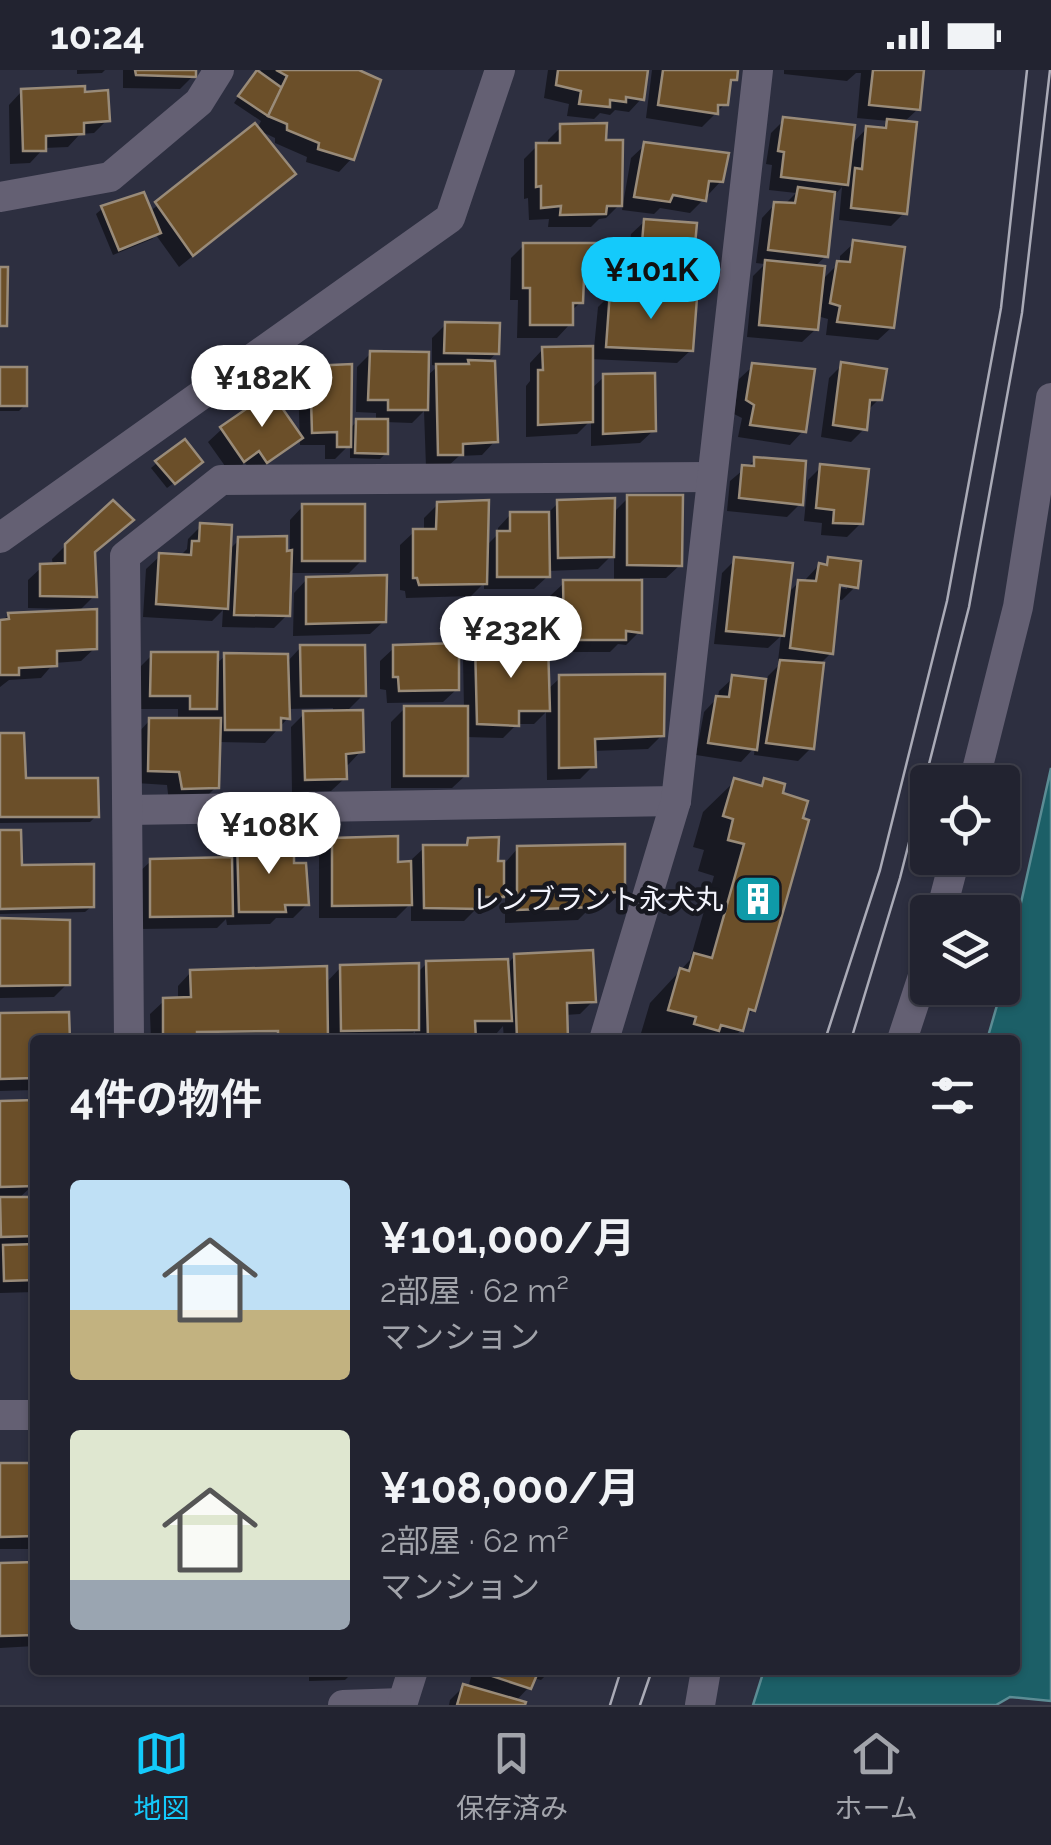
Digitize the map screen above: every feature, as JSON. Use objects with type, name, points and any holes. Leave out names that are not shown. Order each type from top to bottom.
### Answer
[{"type":"street","points":[[0,197],[110,177],[199,102],[219,70]]},
{"type":"street","points":[[0,538],[450,218],[500,70]]},
{"type":"street","points":[[606,1035],[676,800],[758,70]]},
{"type":"street","points":[[978,765],[1018,607],[1051,398]]},
{"type":"street","points":[[129,1035],[126,556],[221,480],[711,477]]},
{"type":"street","points":[[128,810],[676,800]]},
{"type":"street","points":[[904,1035],[914,1005]]},
{"type":"street","points":[[0,1415],[30,1414]]},
{"type":"street","points":[[344,1705],[402,1704],[411,1675]]},
{"type":"street","points":[[700,1705],[705,1675]]},
{"type":"shaded area","points":[[1051,768],[1051,1701],[1010,1697],[996,1705],[753,1705],[762,1675],[1020,1675],[1020,1035],[988,1035],[997,1005],[1020,1005],[1020,907]]},
{"type":"building","points":[[135,70],[196,70],[196,77],[136,75]]},
{"type":"building","points":[[257,70],[282,88],[268,116],[238,96]]},
{"type":"building","points":[[276,70],[359,70],[381,80],[354,160],[318,149],[319,143],[287,130],[287,124],[268,116],[287,76]]},
{"type":"building","points":[[558,70],[648,70],[644,100],[610,100],[610,107],[579,104],[581,91],[556,85]]},
{"type":"building","points":[[663,70],[738,70],[737,80],[731,80],[728,105],[718,105],[718,114],[658,105]]},
{"type":"building","points":[[873,70],[924,70],[920,110],[869,105]]},
{"type":"building","points":[[85,86],[85,92],[108,90],[110,121],[84,123],[84,134],[46,136],[46,151],[23,151],[21,89]]},
{"type":"building","points":[[783,117],[855,125],[848,185],[781,177],[784,152],[778,151]]},
{"type":"building","points":[[887,119],[917,122],[907,214],[851,208],[855,168],[862,169],[866,126],[886,128]]},
{"type":"building","points":[[255,123],[296,174],[193,256],[155,202]]},
{"type":"building","points":[[607,123],[606,140],[623,140],[622,206],[607,206],[606,214],[560,215],[561,206],[541,208],[541,186],[536,187],[536,143],[560,143],[560,124]]},
{"type":"building","points":[[644,142],[729,153],[723,182],[709,181],[706,201],[673,195],[670,202],[634,197]]},
{"type":"building","points":[[798,187],[835,192],[828,257],[768,250],[774,202],[795,203]]},
{"type":"building","points":[[144,192],[161,233],[119,250],[101,206]]},
{"type":"building","points":[[644,219],[697,223],[693,267],[641,264],[638,284],[603,282],[607,251],[641,254]]},
{"type":"building","points":[[853,240],[905,247],[894,328],[837,322],[840,306],[830,303],[837,261],[850,262]]},
{"type":"building","points":[[523,243],[602,243],[602,263],[596,263],[596,279],[584,279],[583,303],[573,303],[573,325],[530,325],[530,288],[523,288]]},
{"type":"building","points":[[765,260],[825,266],[818,330],[759,325]]},
{"type":"building","points":[[0,267],[8,267],[7,326],[0,326]]},
{"type":"building","points":[[610,291],[697,298],[693,351],[606,347]]},
{"type":"building","points":[[445,322],[500,323],[499,354],[444,353]]},
{"type":"building","points":[[593,346],[593,422],[538,425],[542,347]]},
{"type":"building","points":[[370,351],[429,352],[428,410],[388,410],[388,400],[368,400]]},
{"type":"building","points":[[468,360],[495,361],[498,442],[463,444],[463,455],[438,455],[436,364],[469,364]]},
{"type":"building","points":[[841,362],[887,369],[882,400],[870,400],[867,430],[833,425]]},
{"type":"building","points":[[752,363],[815,369],[806,432],[750,425],[754,405],[746,400]]},
{"type":"building","points":[[352,364],[351,447],[337,447],[337,432],[312,433],[310,366]]},
{"type":"building","points":[[0,367],[27,367],[27,406],[0,406]]},
{"type":"building","points":[[655,373],[656,431],[603,434],[603,374]]},
{"type":"building","points":[[271,392],[303,438],[267,463],[259,451],[244,462],[220,427]]},
{"type":"building","points":[[356,419],[388,419],[388,454],[355,453]]},
{"type":"building","points":[[185,439],[203,462],[175,484],[155,461]]},
{"type":"building","points":[[754,457],[806,461],[803,505],[739,498],[742,465],[754,466]]},
{"type":"building","points":[[820,464],[869,469],[863,524],[833,523],[834,510],[816,508]]},
{"type":"building","points":[[627,495],[683,495],[682,566],[627,565]]},
{"type":"building","points":[[615,498],[614,557],[558,558],[557,500]]},
{"type":"building","points":[[113,500],[134,520],[95,552],[97,597],[40,596],[40,564],[65,563],[65,544]]},
{"type":"building","points":[[489,500],[487,584],[419,585],[417,578],[413,578],[413,529],[436,529],[437,502]]},
{"type":"building","points":[[302,504],[365,504],[365,561],[302,561]]},
{"type":"building","points":[[510,512],[549,512],[550,577],[497,577],[497,531],[510,531]]},
{"type":"building","points":[[200,523],[232,525],[228,609],[156,604],[159,553],[191,555],[192,541],[199,541]]},
{"type":"building","points":[[287,536],[287,551],[292,550],[290,616],[234,615],[238,537]]},
{"type":"building","points":[[734,557],[793,563],[784,636],[726,631]]},
{"type":"building","points":[[828,557],[861,561],[858,588],[840,585],[833,654],[790,648],[798,580],[816,581],[819,563],[827,565]]},
{"type":"building","points":[[387,575],[386,622],[306,624],[306,577]]},
{"type":"building","points":[[563,580],[642,580],[642,633],[626,631],[626,640],[564,640]]},
{"type":"building","points":[[97,609],[97,649],[57,651],[57,666],[19,668],[19,675],[0,675],[0,620],[9,619],[8,613]]},
{"type":"building","points":[[459,643],[459,690],[399,691],[398,677],[393,677],[393,645]]},
{"type":"building","points":[[475,643],[548,643],[550,711],[519,711],[519,726],[477,724]]},
{"type":"building","points":[[300,645],[365,645],[366,696],[301,696]]},
{"type":"building","points":[[151,652],[218,652],[217,709],[190,709],[190,696],[150,696]]},
{"type":"building","points":[[224,653],[288,654],[290,719],[281,718],[281,730],[225,730]]},
{"type":"building","points":[[780,660],[824,663],[814,749],[766,743]]},
{"type":"building","points":[[665,674],[664,736],[595,739],[596,767],[559,768],[559,675]]},
{"type":"building","points":[[732,675],[766,679],[757,750],[708,743],[716,696],[729,697]]},
{"type":"building","points":[[404,706],[468,706],[468,776],[404,776]]},
{"type":"building","points":[[363,710],[364,752],[346,754],[347,779],[305,780],[303,711]]},
{"type":"building","points":[[149,718],[221,718],[219,788],[182,789],[179,772],[148,771]]},
{"type":"building","points":[[0,733],[24,733],[26,778],[98,778],[99,817],[0,817]]},
{"type":"building","name":"レンブラント永犬丸","points":[[734,778],[762,786],[764,778],[785,784],[783,793],[808,801],[803,818],[809,820],[755,1011],[749,1009],[743,1031],[721,1025],[719,1031],[694,1024],[696,1017],[668,1010],[680,968],[689,971],[694,953],[712,958],[744,844],[728,840],[733,819],[723,816]]},
{"type":"building","points":[[0,830],[21,830],[22,865],[94,864],[94,907],[0,909]]},
{"type":"building","points":[[398,836],[398,862],[411,861],[412,905],[332,906],[332,838]]},
{"type":"building","points":[[499,837],[504,897],[480,897],[480,909],[424,908],[423,845],[467,845],[468,838]]},
{"type":"building","points":[[277,838],[279,852],[294,852],[294,863],[306,863],[309,905],[285,905],[286,912],[239,912],[237,840]]},
{"type":"building","points":[[625,844],[625,892],[594,893],[594,907],[517,910],[517,846]]},
{"type":"building","points":[[232,857],[233,916],[150,917],[150,859]]},
{"type":"building","points":[[0,918],[70,920],[70,985],[0,986]]},
{"type":"building","points":[[593,950],[596,1002],[567,1003],[568,1035],[517,1035],[514,954]]},
{"type":"building","points":[[508,959],[512,1021],[475,1021],[476,1035],[428,1035],[426,961]]},
{"type":"building","points":[[419,963],[419,1030],[341,1031],[340,965]]},
{"type":"building","points":[[327,966],[328,1035],[278,1035],[278,1031],[163,1035],[163,998],[191,997],[190,970]]},
{"type":"building","points":[[69,1012],[70,1035],[30,1035],[30,1078],[0,1079],[0,1013]]},
{"type":"building","points":[[30,1100],[30,1186],[0,1187],[0,1101]]},
{"type":"building","points":[[0,1197],[30,1197],[30,1236],[1,1237]]},
{"type":"building","points":[[30,1244],[30,1280],[4,1281],[3,1245]]},
{"type":"building","points":[[0,1463],[30,1463],[30,1536],[0,1537]]},
{"type":"building","points":[[30,1562],[30,1635],[0,1636],[0,1563]]},
{"type":"building","points":[[489,1675],[537,1675],[531,1689]]},
{"type":"building","points":[[463,1684],[526,1702],[457,1705]]},
{"type":"tram line","points":[[827,1035],[880,870],[947,601],[1001,308],[1027,70]]},
{"type":"tram line","points":[[853,1035],[900,878],[969,607],[1022,313],[1050,70]]},
{"type":"tram line","points":[[610,1705],[619,1675]]},
{"type":"tram line","points":[[640,1705],[650,1675]]},
{"type":"place","name":"レンブラント永犬丸","points":[[758,899]]}]
